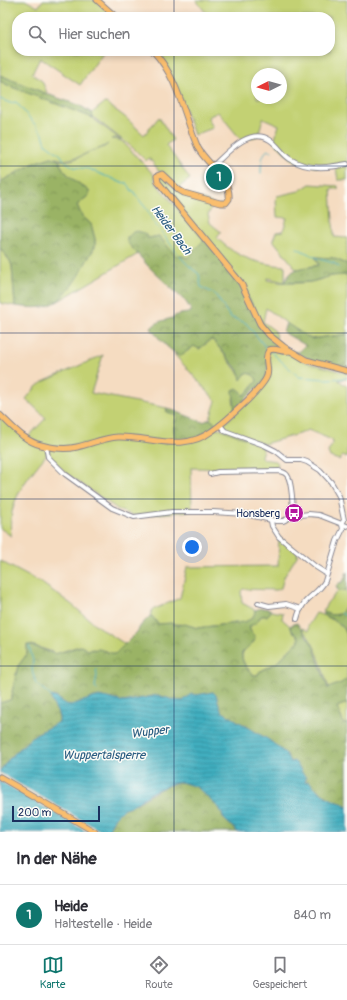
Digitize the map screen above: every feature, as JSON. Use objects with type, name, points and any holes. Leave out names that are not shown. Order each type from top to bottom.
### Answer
[{"type":"main road","points":[[97,0],[110,12]]},
{"type":"main road","points":[[157,56],[171,78],[198,148],[226,184],[229,194],[228,201],[225,203],[220,203],[188,194],[179,190],[160,174],[157,176],[158,182],[241,283],[262,326],[274,340],[312,362],[347,371]]},
{"type":"main road","points":[[0,415],[26,439],[35,444],[60,448],[76,448],[118,437],[165,443],[193,441],[204,436],[220,425],[256,392],[267,375],[266,357],[269,350],[274,348],[285,352],[289,350]]},
{"type":"main road","points":[[0,777],[95,832]]},
{"type":"street","points":[[213,166],[242,141],[260,136],[270,139],[289,159],[297,162],[320,168],[347,164]]},
{"type":"street","points":[[220,425],[225,431],[264,445],[276,451],[287,460],[301,460],[307,462],[320,470],[331,482],[339,496],[344,520],[342,524],[343,529],[328,574],[322,586],[308,597],[300,609],[297,619]]},
{"type":"street","points":[[46,446],[48,457],[65,474],[101,501],[127,515],[134,517],[142,517],[160,513],[213,512],[245,514],[271,521],[282,520],[293,516],[314,514],[347,526]]},
{"type":"street","points":[[210,474],[222,472],[279,471],[286,473],[290,483],[293,516]]},
{"type":"street","points":[[271,521],[272,526],[279,537],[316,567],[328,574]]},
{"type":"street","points":[[258,603],[269,606],[286,604],[300,609]]},
{"type":"green space","points":[[0,0],[25,0],[38,7],[43,0],[95,0],[108,12],[12,12],[12,56],[100,56],[80,85],[40,58],[32,74],[42,81],[48,95],[0,75]]},
{"type":"green space","points":[[196,0],[347,0],[347,163],[316,167],[293,160],[274,142],[279,125],[263,118],[258,136],[242,141],[218,112],[208,117],[213,128],[194,135],[176,85],[158,56],[335,56],[335,12],[205,12]]},
{"type":"green space","points":[[0,75],[79,105],[92,113],[93,118],[9,86],[0,81]]},
{"type":"green space","points":[[0,81],[9,86],[91,117],[121,140],[116,138],[111,139],[123,142],[154,175],[155,182],[204,240],[188,258],[180,255],[176,257],[159,236],[149,238],[147,236],[133,248],[138,254],[55,303],[70,287],[95,247],[95,239],[91,224],[82,216],[77,205],[89,195],[89,191],[67,174],[59,160],[67,161],[79,157],[64,160],[52,157],[36,162],[0,182]],"holes":[[[108,144],[102,148],[79,157],[101,148]]]},
{"type":"green space","points":[[106,103],[125,117],[144,135],[159,117],[173,140],[166,145],[190,179],[178,188],[166,175],[158,171],[149,158],[146,161],[133,148],[93,117],[92,113]]},
{"type":"green space","points":[[51,157],[59,160],[67,174],[89,191],[89,195],[77,205],[82,216],[91,224],[95,239],[95,247],[69,290],[55,303],[47,306],[31,308],[15,306],[12,266],[0,248],[0,182],[36,162]]},
{"type":"green space","points":[[347,165],[347,180],[338,180],[336,168]]},
{"type":"green space","points":[[159,177],[163,177],[175,189],[213,204],[208,215],[210,223],[221,232],[217,238],[232,251],[257,262],[285,266],[284,282],[268,278],[267,280],[283,282],[299,283],[310,282],[338,275],[347,275],[347,334],[311,339],[266,308],[263,322],[275,331],[277,337],[273,339],[266,331],[250,300],[160,183]]},
{"type":"green space","points":[[310,184],[338,186],[338,189],[331,189],[334,237],[347,238],[347,264],[333,258],[315,257],[319,265],[296,269],[273,240],[276,232],[283,231],[287,218],[277,217],[277,196],[299,191]]},
{"type":"green space","points":[[137,231],[144,233],[149,238],[159,236],[176,256],[180,255],[188,258],[204,240],[241,283],[262,326],[289,351],[269,350],[266,378],[235,410],[233,390],[237,388],[243,395],[245,395],[257,381],[254,376],[246,373],[241,380],[237,369],[213,340],[210,340],[199,349],[194,346],[180,356],[164,344],[151,328],[159,322],[191,312],[191,310],[186,302],[149,267],[127,242],[127,238],[133,232]]},
{"type":"green space","points":[[0,248],[12,266],[15,306],[0,303]]},
{"type":"green space","points":[[315,257],[333,258],[347,264],[347,275],[331,276],[311,282],[284,283],[295,270],[319,265]]},
{"type":"green space","points":[[286,323],[311,339],[347,334],[347,370],[319,363],[291,351],[299,352],[305,345],[283,332]]},
{"type":"green space","points":[[211,340],[214,341],[240,375],[244,376],[246,373],[250,374],[254,376],[257,381],[245,395],[242,393],[234,396],[233,399],[235,410],[221,421],[220,420],[217,425],[210,419],[216,401],[174,354],[177,355],[186,352],[194,346],[199,349]]},
{"type":"green space","points":[[270,350],[287,353],[306,362],[347,373],[347,379],[338,380],[347,386],[347,458],[343,456],[339,460],[330,457],[328,452],[333,443],[332,440],[308,430],[264,444],[226,431],[223,425],[256,393]]},
{"type":"green space","points":[[103,355],[91,393],[167,408],[166,411],[176,415],[177,417],[174,427],[175,442],[132,437],[75,446],[46,447],[47,454],[25,482],[15,502],[12,512],[11,536],[0,528],[0,415],[27,438],[46,418],[26,399],[36,387],[43,382]]},
{"type":"green space","points":[[167,408],[203,422],[210,419],[217,425],[196,438],[175,442],[174,427],[177,417],[176,415],[167,412]]},
{"type":"green space","points":[[219,428],[264,446],[261,456],[262,459],[276,461],[278,463],[276,469],[270,470],[191,468],[192,511],[135,516],[120,511],[66,473],[48,452],[51,449],[118,438],[165,443]]},
{"type":"green space","points":[[279,537],[298,552],[297,556],[284,577],[281,588],[277,590],[243,589],[241,591],[242,603],[255,610],[254,615],[250,619],[244,622],[197,628],[183,625],[158,624],[150,616],[152,610],[180,598],[187,567],[278,566]]},
{"type":"green space","points":[[0,561],[43,584],[71,604],[97,626],[125,644],[119,652],[115,654],[93,649],[88,650],[79,646],[55,654],[53,652],[27,645],[27,654],[18,666],[12,692],[13,694],[10,700],[0,703]]},
{"type":"green space","points":[[347,572],[347,590],[338,591],[336,586],[343,582]]},
{"type":"green space","points":[[347,590],[347,603],[341,614],[331,615],[323,612],[327,603],[338,591]]},
{"type":"green space","points":[[347,603],[347,636],[341,625],[323,615],[323,612],[331,615],[341,614]]},
{"type":"green space","points":[[262,608],[270,609],[271,611],[267,616],[261,616],[256,623],[250,626],[250,630],[255,640],[242,653],[243,663],[253,675],[258,675],[259,672],[276,663],[299,641],[299,637],[293,632],[290,626],[297,623],[313,645],[328,688],[347,679],[347,703],[337,707],[344,724],[347,724],[347,806],[345,807],[344,804],[325,796],[309,781],[305,783],[306,777],[301,773],[296,763],[290,762],[287,755],[269,740],[221,711],[216,695],[213,692],[197,695],[192,694],[183,701],[173,700],[158,695],[124,702],[112,699],[84,701],[71,705],[65,704],[61,700],[52,696],[59,715],[59,722],[34,735],[9,759],[0,771],[0,703],[10,700],[13,694],[12,692],[18,666],[27,654],[27,645],[31,645],[55,654],[81,646],[88,650],[99,649],[115,654],[137,632],[141,625],[150,616],[152,616],[158,624],[185,624],[197,628],[244,622],[252,618],[255,610]]},
{"type":"green space","points":[[271,611],[283,613],[282,619],[299,637],[299,641],[276,663],[259,672],[258,675],[253,675],[243,662],[242,658],[244,650],[254,642],[254,636],[249,627],[257,622],[261,616],[269,614]]},
{"type":"green space","points":[[316,613],[334,620],[347,634],[347,681],[329,688],[316,650],[302,628],[308,631],[308,626]]},
{"type":"green space","points":[[347,703],[347,724],[344,724],[337,707]]},
{"type":"green space","points":[[182,782],[197,787],[220,809],[224,819],[238,832],[109,832],[113,820],[121,810],[139,802],[161,788]]},
{"type":"water","name":"Wuppertalsperre","points":[[213,692],[216,695],[221,711],[269,740],[284,752],[290,762],[294,761],[306,777],[305,782],[309,781],[325,796],[344,804],[345,807],[347,806],[347,832],[238,832],[224,819],[220,809],[197,787],[181,782],[171,784],[154,791],[133,805],[124,808],[115,817],[109,828],[109,832],[0,832],[0,771],[9,759],[34,735],[59,722],[59,715],[51,700],[51,696],[57,698],[65,704],[71,705],[99,696],[124,702],[158,695],[173,700],[183,701],[191,694],[197,695]]},
{"type":"pier","points":[[0,773],[102,832],[88,832],[0,781]]},
{"type":"waterway","name":"Heider Bach","points":[[0,99],[10,103],[16,102],[43,134],[46,144],[61,155],[64,160]]},
{"type":"waterway","points":[[261,173],[264,154],[268,150],[272,151]]},
{"type":"waterway","name":"Heider Bach","points":[[66,162],[74,167],[89,169],[119,182],[127,183],[131,190],[135,192],[149,212],[153,221],[178,254],[199,274],[201,287],[215,294],[230,317],[246,323],[267,349]]},
{"type":"waterway","points":[[297,248],[319,259],[334,263],[339,267]]},
{"type":"waterway","name":"Heider Bach","points":[[271,352],[299,377],[326,379],[347,378]]},
{"type":"waterway","points":[[341,613],[347,617]]},
{"type":"waterway","points":[[29,646],[33,661],[32,670],[36,684]]},
{"type":"waterway","points":[[96,669],[97,675],[95,687],[97,690]]},
{"type":"waterway","points":[[39,686],[52,697]]},
{"type":"place","name":"Heide","points":[[219,177]]},
{"type":"place","name":"Honsberg","points":[[294,513]]},
{"type":"water label","name":"Wupper","points":[[150,732]]}]
